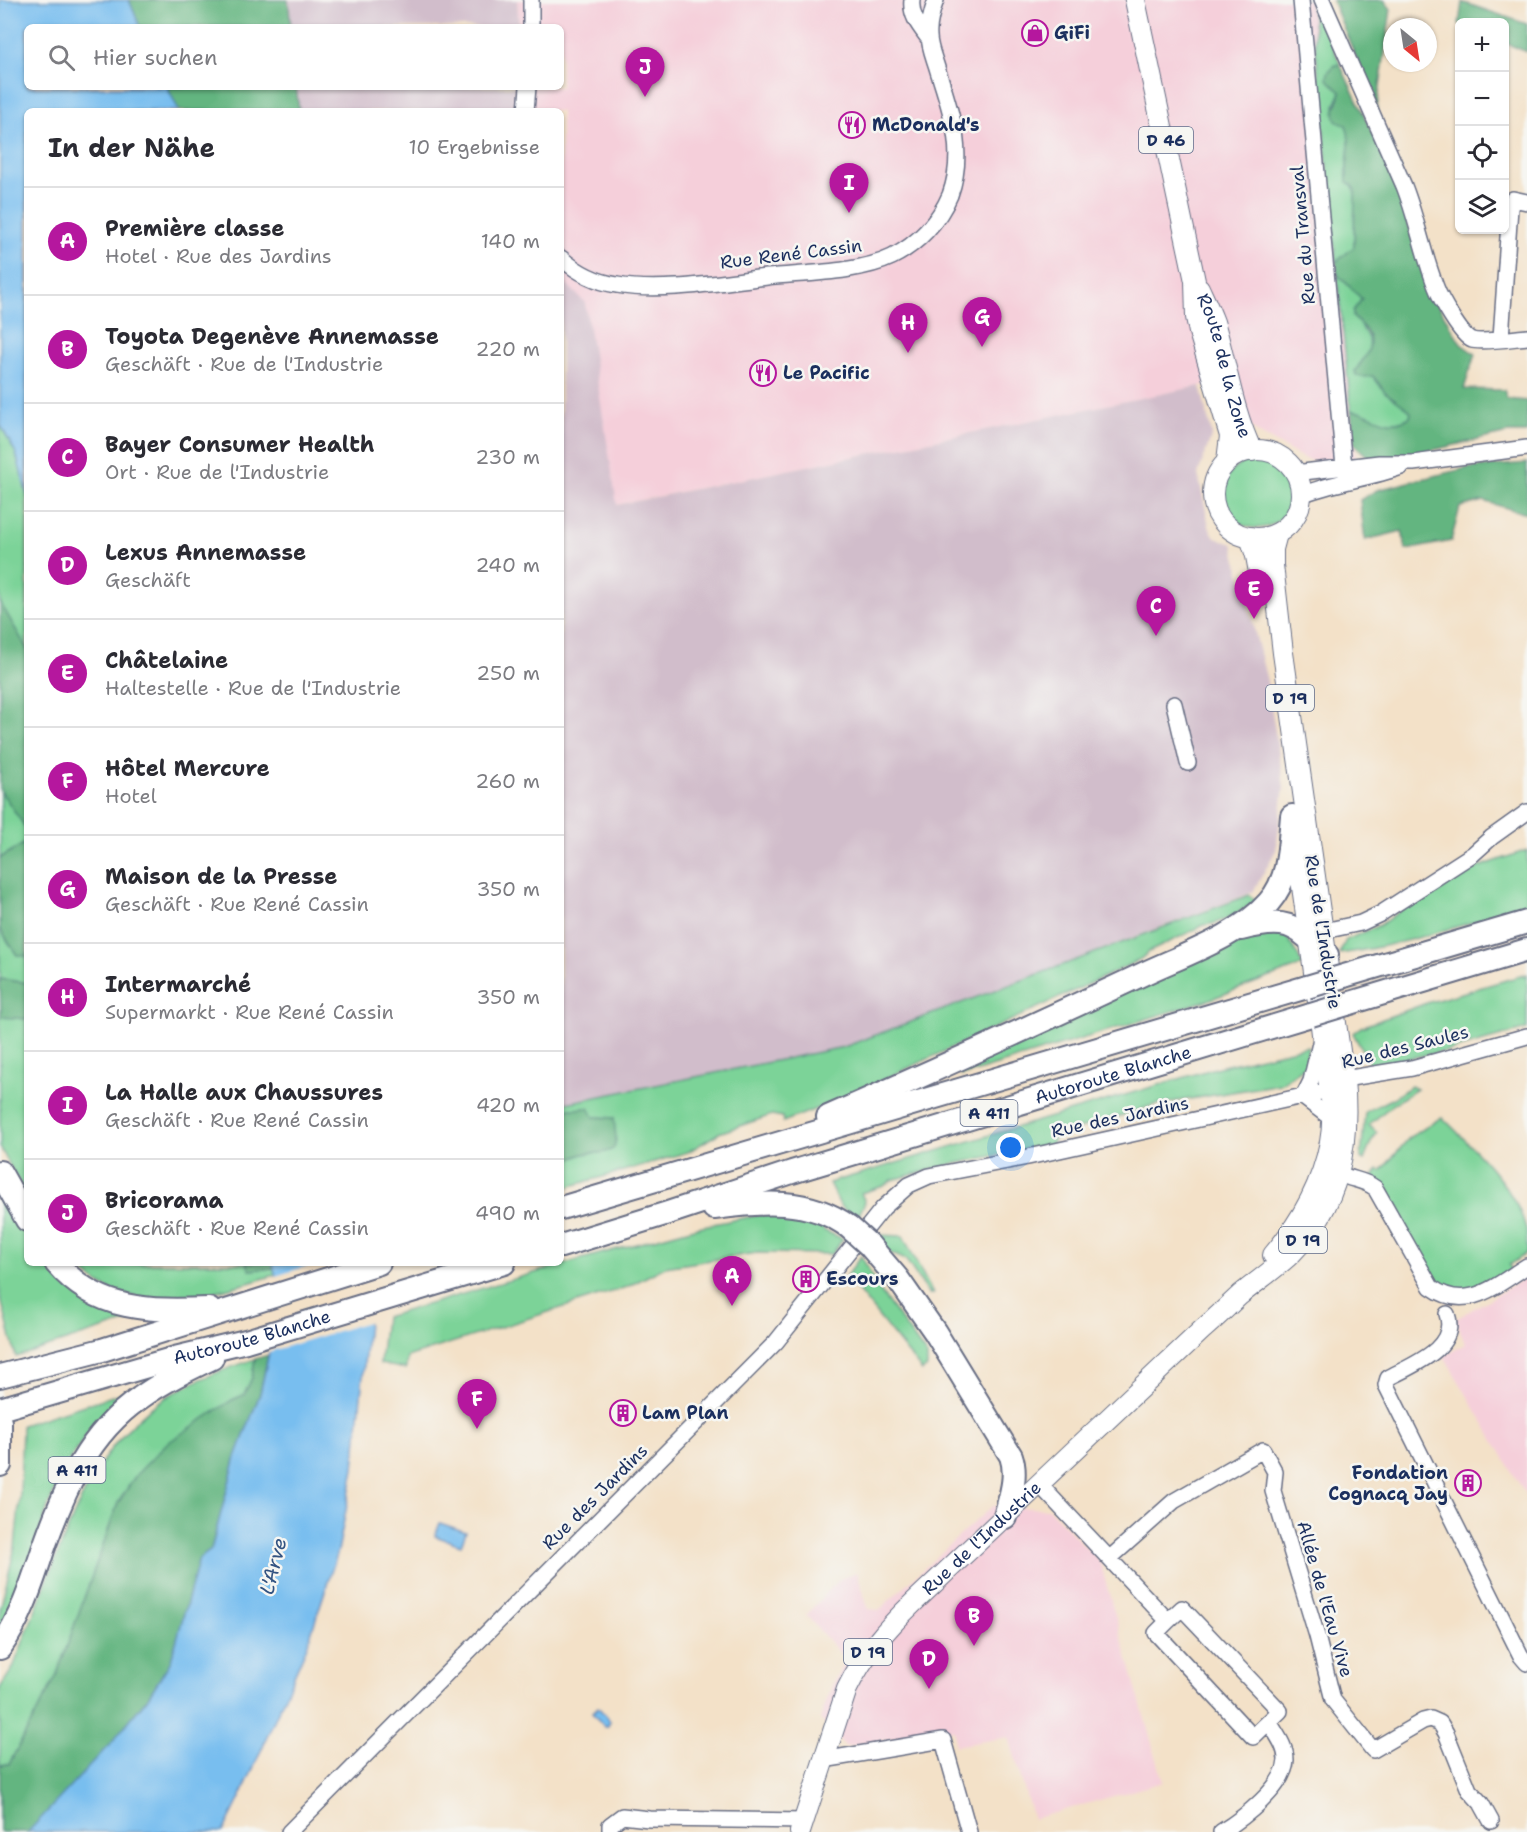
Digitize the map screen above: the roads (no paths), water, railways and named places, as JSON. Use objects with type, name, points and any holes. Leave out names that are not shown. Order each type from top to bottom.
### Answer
[{"type":"highway","points":[[722,1160],[830,1116],[1098,995],[1230,932],[1258,912],[1278,889],[1286,872],[1292,816]]},
{"type":"highway","name":"Autoroute Blanche","points":[[564,1207],[1527,922]]},
{"type":"highway","points":[[1230,932],[1263,924],[1282,923],[1316,935],[1327,955]]},
{"type":"highway","name":"Autoroute Blanche","points":[[564,1245],[792,1172],[1317,1023],[1347,1004],[1527,950]]},
{"type":"highway","points":[[0,1172],[24,1215]]},
{"type":"highway","points":[[668,1213],[756,1204],[784,1204],[821,1212],[849,1227],[869,1245],[898,1279],[935,1332],[1011,1455],[1014,1479],[1005,1517]]},
{"type":"highway","points":[[59,1266],[71,1278],[94,1294],[126,1306],[147,1310],[231,1308]]},
{"type":"highway","name":"Autoroute Blanche","points":[[0,1376],[72,1359],[369,1266]]},
{"type":"highway","name":"Autoroute Blanche","points":[[0,1409],[175,1358],[233,1346],[494,1266]]},
{"type":"highway","name":"A 411","points":[[0,1648],[24,1603],[65,1491],[94,1444],[117,1417],[139,1398],[233,1346]]},
{"type":"highway","points":[[0,1422],[0,1465]]},
{"type":"main road","name":"Route de la Zone","points":[[1135,0],[1195,281],[1198,332],[1230,436],[1227,461]]},
{"type":"main road","name":"Route de la Zone","points":[[1195,281],[1214,323],[1232,399],[1252,450]]},
{"type":"main road","points":[[1252,450],[1277,455],[1287,463],[1295,473],[1301,495],[1295,516],[1289,524],[1277,534],[1267,537],[1238,535],[1228,528],[1215,509],[1212,495],[1215,481],[1227,461],[1236,455],[1252,450]]},
{"type":"main road","name":"Rue de l'Industrie","points":[[1277,534],[1272,565],[1314,873],[1317,1023],[1340,1085],[1332,1119],[1338,1171]]},
{"type":"main road","name":"Rue de l'Industrie","points":[[1250,537],[1266,608],[1292,816],[1316,935]]},
{"type":"main road","name":"Rue de l'Industrie","points":[[802,1826],[847,1689],[868,1652],[895,1619],[1241,1294],[1297,1223],[1312,1196],[1338,1171],[1343,1156],[1347,1127],[1340,1085],[1327,955]]},
{"type":"street","points":[[531,0],[531,24]]},
{"type":"street","name":"Rue René Cassin","points":[[912,0],[912,10],[916,20],[929,39]]},
{"type":"street","name":"Rue René Cassin","points":[[564,260],[581,273],[597,280],[617,285],[649,288],[790,275],[858,266],[884,260],[904,250],[926,232],[941,211],[950,193],[956,169],[956,131],[929,39],[929,28],[936,0]]},
{"type":"street","name":"Rue du Transval","points":[[1301,0],[1344,467]]},
{"type":"street","points":[[1322,0],[1408,196],[1436,289],[1466,337],[1475,341],[1527,337]]},
{"type":"street","points":[[526,108],[528,90]]},
{"type":"street","points":[[1501,338],[1510,208],[1513,199],[1527,202]]},
{"type":"street","points":[[1295,473],[1379,463],[1413,463],[1527,448]]},
{"type":"street","points":[[1301,495],[1327,485],[1381,474],[1413,463]]},
{"type":"street","points":[[1174,704],[1188,763]]},
{"type":"street","points":[[1316,935],[1372,918],[1473,854],[1527,812]]},
{"type":"street","points":[[1317,1023],[1314,1073],[1303,1097],[1332,1119]]},
{"type":"street","name":"Rue des Saules","points":[[1340,1085],[1412,1068],[1527,1036]]},
{"type":"street","name":"Rue des Jardins","points":[[289,1832],[776,1342],[883,1208],[901,1190],[929,1176],[1303,1097],[1340,1085]]},
{"type":"street","points":[[1338,1171],[1365,1182],[1378,1192],[1387,1212],[1447,1314],[1449,1331],[1443,1343],[1422,1359],[1388,1378],[1386,1385],[1521,1656],[1527,1663]]},
{"type":"street","points":[[1447,1314],[1527,1266]]},
{"type":"street","points":[[1431,1287],[1451,1297],[1476,1296]]},
{"type":"street","name":"Allée de l'Eau Vive","points":[[1110,1558],[1174,1502],[1263,1450],[1275,1472],[1273,1491],[1317,1636],[1333,1700],[1373,1749],[1423,1721],[1431,1719],[1440,1723],[1469,1790],[1481,1803],[1491,1821]]},
{"type":"street","points":[[1039,1484],[1168,1621]]},
{"type":"street","points":[[1182,1608],[1280,1711],[1253,1737],[1156,1633],[1168,1621],[1182,1608]]},
{"type":"street","points":[[1221,1832],[1268,1794],[1282,1773],[1286,1761],[1285,1754],[1280,1739],[1269,1722]]},
{"type":"street","points":[[823,1760],[943,1740],[950,1760],[965,1831]]},
{"type":"street","points":[[610,1832],[610,1825],[622,1816],[802,1826]]},
{"type":"water","points":[[0,0],[129,0],[139,24],[24,24],[24,90],[168,90],[178,108],[24,108],[24,484],[16,453],[0,424]]},
{"type":"water","name":"L'Arve","points":[[274,1266],[366,1266],[368,1323],[354,1469],[338,1551],[307,1646],[241,1796],[223,1832],[28,1832],[111,1743],[147,1699],[171,1661],[199,1559],[211,1550],[236,1457],[260,1394],[280,1301]]},
{"type":"water","points":[[440,1523],[466,1532],[461,1545],[435,1536]]},
{"type":"water","points":[[598,1707],[610,1721],[608,1726],[604,1726],[592,1713]]},
{"type":"place","name":"GiFi","points":[[1035,33]]},
{"type":"place","name":"Bricorama","points":[[645,97]]},
{"type":"place","name":"McDonald's","points":[[852,125]]},
{"type":"place","name":"La Halle aux Chaussures","points":[[849,213]]},
{"type":"place","name":"Maison de la Presse","points":[[982,347]]},
{"type":"place","name":"Intermarché","points":[[908,353]]},
{"type":"place","name":"Le Pacific","points":[[763,373]]},
{"type":"place","name":"Châtelaine","points":[[1254,619]]},
{"type":"place","name":"Bayer Consumer Health","points":[[1156,636]]},
{"type":"place","name":"Escours","points":[[806,1279]]},
{"type":"place","name":"Première classe","points":[[732,1306]]},
{"type":"place","name":"Lam Plan","points":[[623,1413]]},
{"type":"place","name":"Hôtel Mercure","points":[[477,1429]]},
{"type":"place","name":"Fondation Cognacq Jay","points":[[1468,1483]]},
{"type":"place","name":"Toyota Degenève Annemasse","points":[[974,1646]]},
{"type":"place","name":"Lexus Annemasse","points":[[929,1689]]}]
